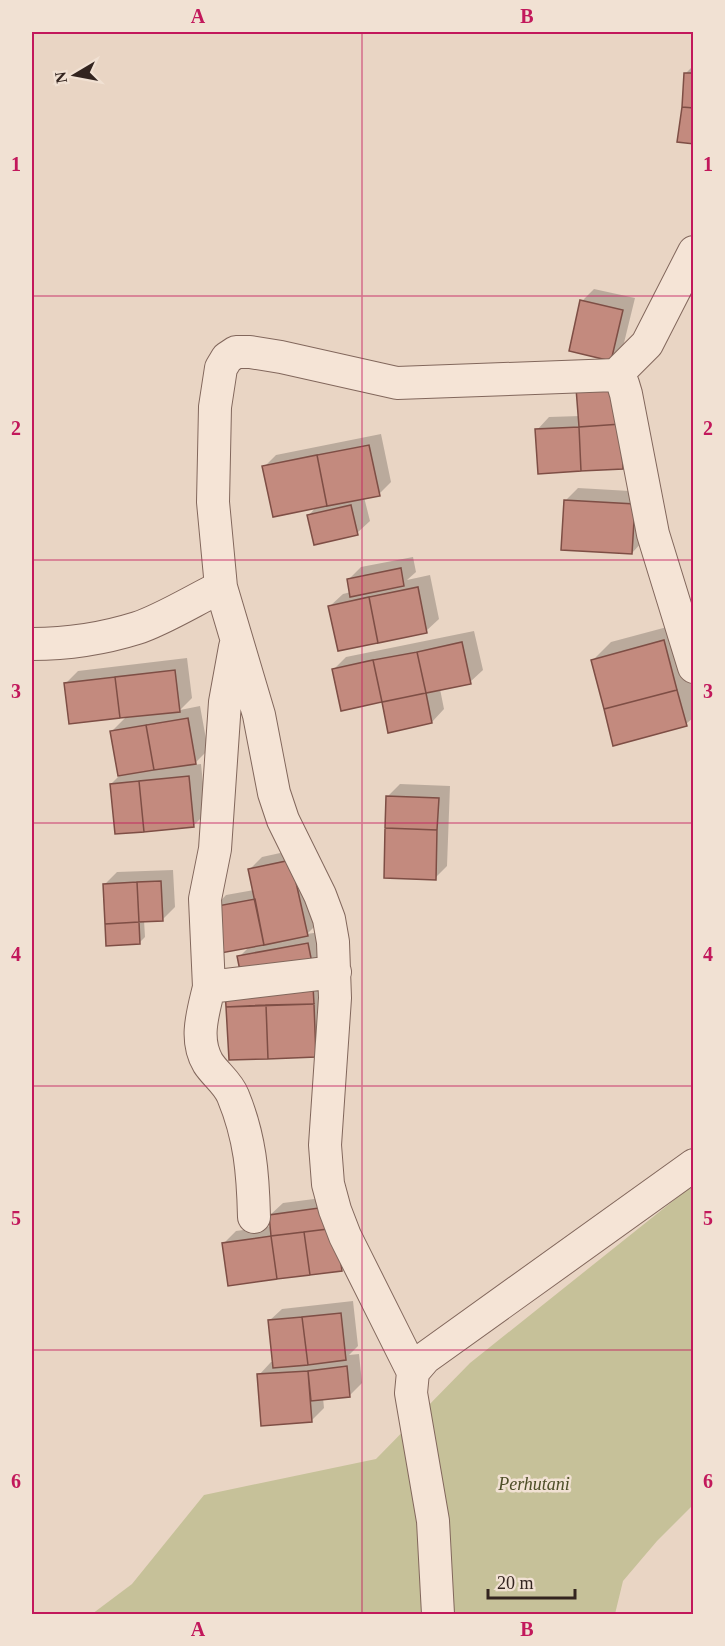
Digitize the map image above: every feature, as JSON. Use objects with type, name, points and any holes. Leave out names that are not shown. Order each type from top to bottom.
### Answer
[{"type":"street","points":[[438,1614],[433,1521],[411,1393],[413,1372],[345,1236],[328,1184],[325,1145],[335,972],[328,919],[320,895],[283,820],[274,793],[259,715],[220,587],[213,502],[215,407],[221,368],[227,358],[236,352],[250,352],[397,383],[616,375],[647,344],[693,252]]},
{"type":"street","points":[[616,375],[623,384],[626,394],[652,534],[693,667]]},
{"type":"street","points":[[32,644],[61,644],[93,639],[139,627],[220,587]]},
{"type":"street","points":[[236,642],[225,702],[215,849],[205,899],[209,987],[200,1029],[202,1049],[208,1063],[232,1092],[246,1131],[253,1171],[254,1217]]},
{"type":"street","points":[[209,987],[335,972]]},
{"type":"street","points":[[413,1372],[425,1358],[693,1165]]},
{"type":"green space","name":"Perhutani","points":[[693,1185],[693,1505],[657,1541],[623,1581],[615,1614],[92,1614],[132,1584],[204,1495],[376,1459],[470,1363]]},
{"type":"building","points":[[684,73],[694,73],[694,108],[682,107]]},
{"type":"building","points":[[682,107],[694,108],[694,144],[677,142]]},
{"type":"building","points":[[580,300],[623,310],[611,361],[569,351]]},
{"type":"building","points":[[619,386],[621,424],[579,427],[576,388]]},
{"type":"building","points":[[621,424],[623,469],[581,471],[579,427]]},
{"type":"building","points":[[579,427],[581,471],[538,474],[535,429]]},
{"type":"building","points":[[369,445],[380,496],[327,506],[317,455]]},
{"type":"building","points":[[317,455],[327,506],[273,517],[262,466]]},
{"type":"building","points":[[564,500],[635,504],[632,554],[561,550]]},
{"type":"building","points":[[351,505],[358,535],[314,545],[307,515]]},
{"type":"building","points":[[401,568],[404,586],[350,597],[347,579]]},
{"type":"building","points":[[418,587],[427,633],[378,643],[369,597]]},
{"type":"building","points":[[369,597],[378,643],[338,651],[328,606]]},
{"type":"building","points":[[664,640],[677,690],[604,709],[591,660]]},
{"type":"building","points":[[462,642],[471,684],[426,693],[417,652]]},
{"type":"building","points":[[417,652],[426,693],[382,702],[373,660]]},
{"type":"building","points":[[373,660],[382,702],[341,711],[332,669]]},
{"type":"building","points":[[175,670],[180,712],[120,718],[115,677]]},
{"type":"building","points":[[115,677],[120,718],[69,724],[64,683]]},
{"type":"building","points":[[677,690],[687,726],[613,746],[604,709]]},
{"type":"building","points":[[426,693],[432,723],[388,733],[382,702]]},
{"type":"building","points":[[188,718],[196,764],[154,770],[146,725]]},
{"type":"building","points":[[146,725],[154,770],[118,776],[110,731]]},
{"type":"building","points":[[189,776],[194,827],[144,832],[139,781]]},
{"type":"building","points":[[139,781],[144,832],[115,834],[110,784]]},
{"type":"building","points":[[386,796],[439,798],[437,830],[385,828]]},
{"type":"building","points":[[385,828],[437,830],[436,880],[384,878]]},
{"type":"building","points":[[291,860],[308,936],[264,945],[248,869]]},
{"type":"building","points":[[161,881],[163,921],[139,922],[137,882]]},
{"type":"building","points":[[137,882],[139,922],[105,924],[103,884]]},
{"type":"building","points":[[255,899],[264,945],[221,953],[212,907]]},
{"type":"building","points":[[139,922],[140,944],[106,946],[105,924]]},
{"type":"building","points":[[308,943],[313,968],[242,981],[237,956]]},
{"type":"building","points":[[313,986],[314,1004],[226,1007],[225,989]]},
{"type":"building","points":[[314,1004],[316,1057],[268,1059],[266,1005]]},
{"type":"building","points":[[266,1005],[268,1059],[229,1060],[226,1007]]},
{"type":"building","points":[[333,1206],[336,1228],[271,1236],[269,1215]]},
{"type":"building","points":[[336,1228],[342,1271],[310,1275],[304,1232]]},
{"type":"building","points":[[304,1232],[310,1275],[277,1279],[271,1236]]},
{"type":"building","points":[[271,1236],[277,1279],[228,1286],[222,1243]]},
{"type":"building","points":[[341,1313],[346,1360],[308,1365],[302,1317]]},
{"type":"building","points":[[302,1317],[308,1365],[273,1368],[268,1320]]},
{"type":"building","points":[[347,1366],[350,1397],[311,1401],[308,1371]]},
{"type":"building","points":[[308,1371],[312,1422],[261,1426],[257,1374]]}]
